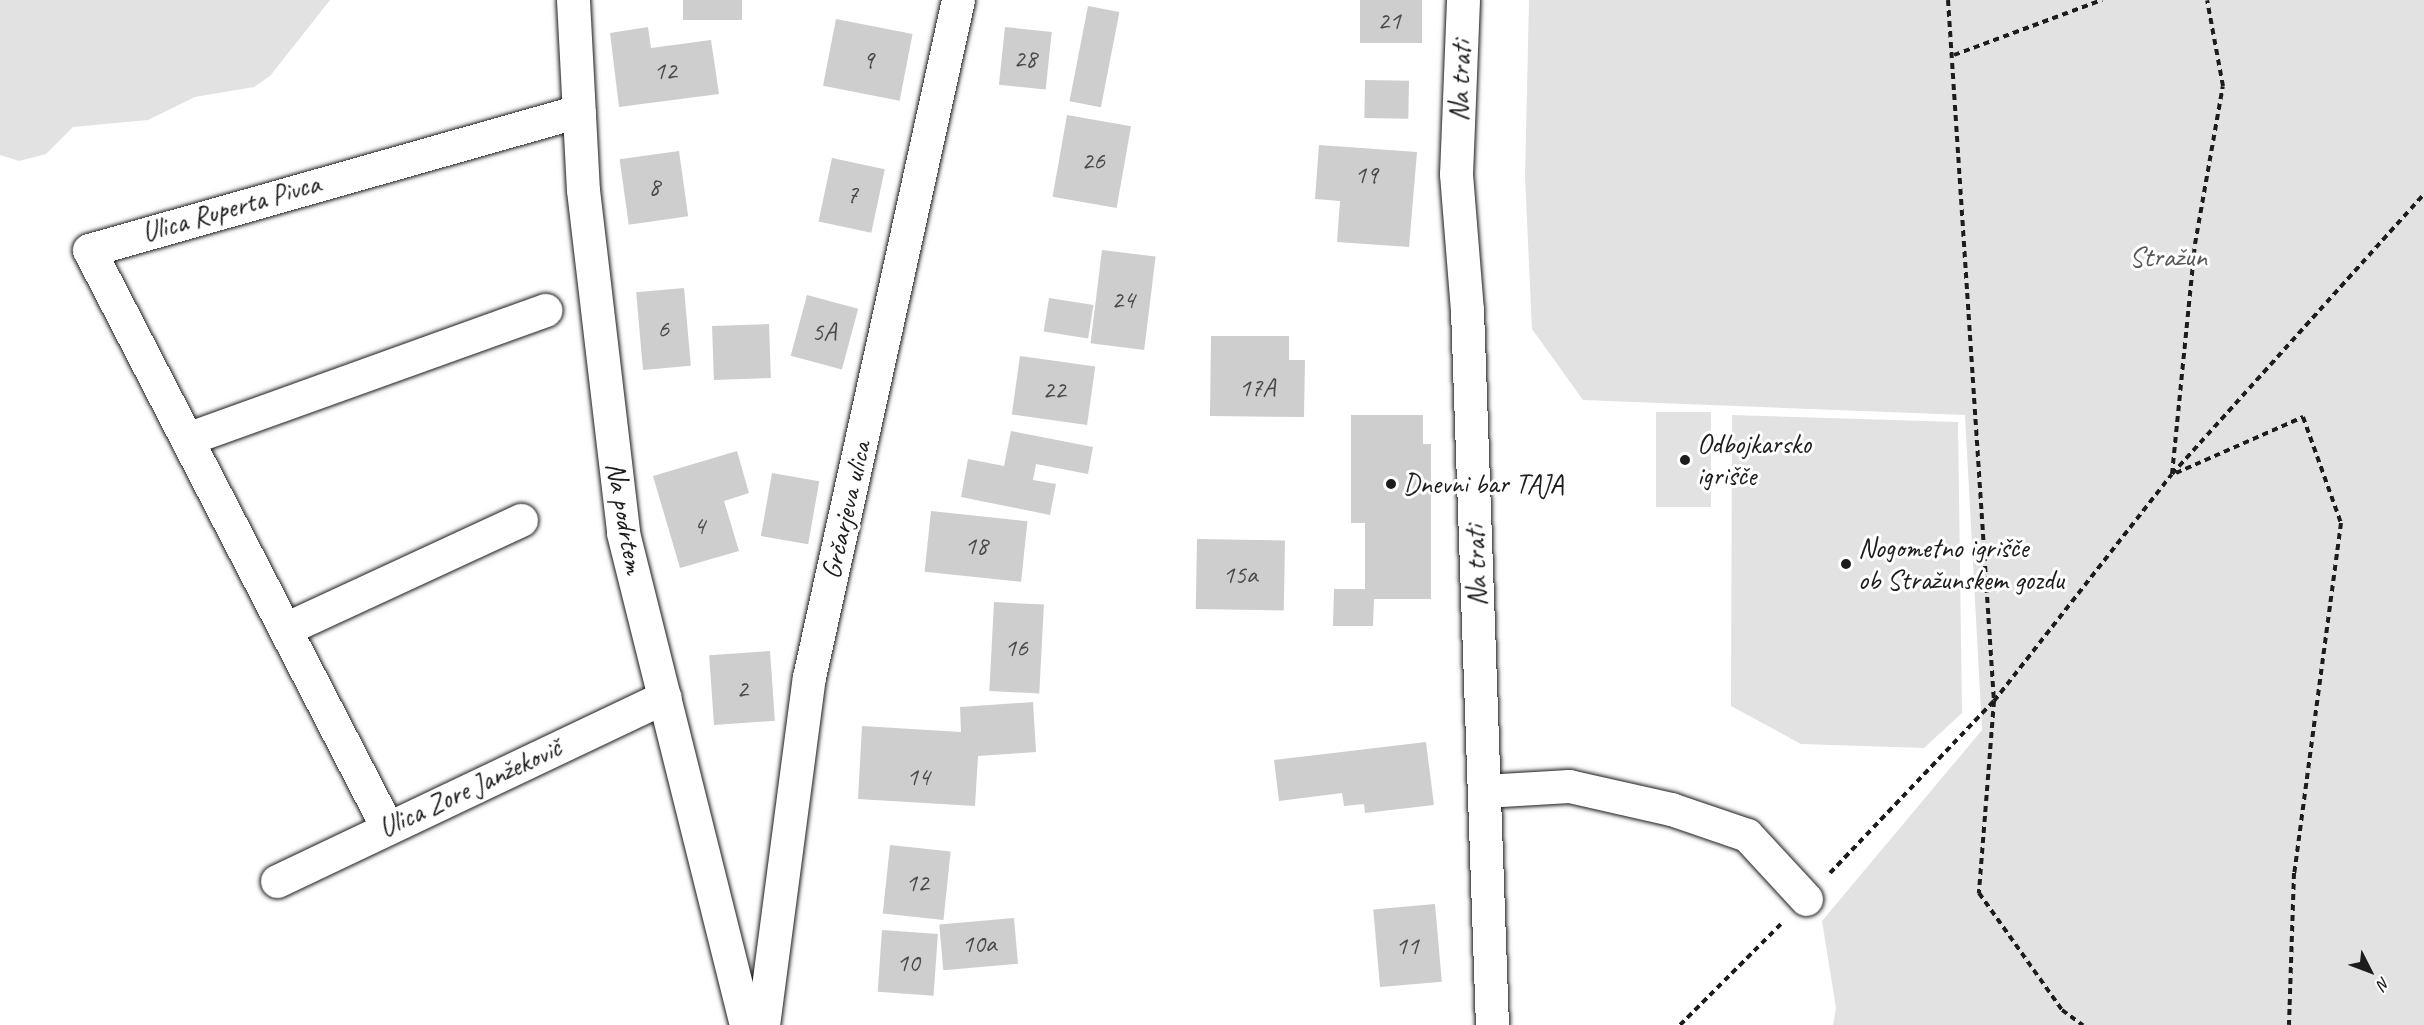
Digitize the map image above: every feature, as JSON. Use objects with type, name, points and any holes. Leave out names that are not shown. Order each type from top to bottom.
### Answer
[{"type":"street","name":"Na podrtem","points":[[573,0],[583,190],[624,533],[746,1025]]},
{"type":"street","name":"Grčarjeva ulica","points":[[763,1025],[809,677],[958,0]]},
{"type":"street","name":"Na trati","points":[[1463,0],[1456,174],[1467,310],[1492,1025]]},
{"type":"street","name":"Ulica Ruperta Pivca","points":[[387,827],[89,250],[579,111]]},
{"type":"street","points":[[187,439],[545,310]]},
{"type":"street","points":[[285,629],[521,520]]},
{"type":"street","name":"Ulica Zore Janžekovič","points":[[277,881],[664,697]]},
{"type":"street","points":[[1484,791],[1569,786],[1671,808],[1747,835],[1806,899]]},
{"type":"path","points":[[1948,0],[1954,55],[1994,701],[1979,893],[2062,1010],[2083,1025]]},
{"type":"path","points":[[1954,55],[2102,0]]},
{"type":"path","points":[[2172,474],[2195,243],[2223,86],[2207,0]]},
{"type":"path","points":[[1680,1025],[1806,899],[1994,701],[2172,474],[2424,194]]},
{"type":"path","points":[[2172,474],[2303,417],[2341,523],[2294,873],[2289,1025]]},
{"type":"green space","points":[[0,0],[330,0],[270,76],[254,87],[195,97],[148,120],[73,127],[46,154],[19,161],[0,155]]},
{"type":"green space","name":"Stražun","points":[[1529,0],[2424,0],[2424,1025],[1833,1025],[1836,1008],[1822,921],[1982,730],[1965,415],[1583,400],[1532,329],[1525,177]]},
{"type":"green space","name":"Odbojkarsko igrišče","points":[[1656,412],[1711,412],[1711,507],[1656,507]]},
{"type":"green space","name":"Nogometno igrišče ob Stražunskem gozdu","points":[[1732,415],[1958,422],[1962,713],[1924,748],[1801,744],[1731,706]]},
{"type":"building","points":[[683,0],[742,0],[742,20],[683,20]]},
{"type":"building","points":[[1360,0],[1422,0],[1422,43],[1360,43]]},
{"type":"building","points":[[1088,6],[1119,12],[1101,107],[1069,101]]},
{"type":"building","points":[[836,19],[913,34],[900,101],[823,86]]},
{"type":"building","points":[[648,27],[651,48],[711,40],[719,94],[619,107],[610,33]]},
{"type":"building","points":[[1005,27],[1052,32],[1046,90],[999,85]]},
{"type":"building","points":[[1365,80],[1409,81],[1408,119],[1364,118]]},
{"type":"building","points":[[1067,115],[1131,126],[1117,208],[1053,197]]},
{"type":"building","points":[[1319,145],[1417,152],[1409,247],[1337,242],[1340,201],[1315,199]]},
{"type":"building","points":[[679,151],[688,216],[629,225],[620,159]]},
{"type":"building","points":[[832,158],[885,169],[871,233],[818,222]]},
{"type":"building","points":[[1102,250],[1156,257],[1144,350],[1091,343]]},
{"type":"building","points":[[684,288],[691,366],[643,370],[636,292]]},
{"type":"building","points":[[807,295],[858,309],[842,370],[791,356]]},
{"type":"building","points":[[1049,298],[1093,305],[1088,339],[1044,332]]},
{"type":"building","points":[[769,324],[771,378],[714,380],[712,326]]},
{"type":"building","points":[[1211,336],[1289,336],[1289,360],[1305,360],[1304,417],[1210,416]]},
{"type":"building","points":[[1020,356],[1095,367],[1087,425],[1012,414]]},
{"type":"building","name":"Dnevni bar TAJA","points":[[1351,415],[1423,415],[1423,444],[1431,444],[1431,599],[1374,599],[1373,626],[1333,626],[1334,589],[1365,589],[1365,523],[1351,523]]},
{"type":"building","points":[[1011,431],[1093,447],[1088,474],[1036,464],[1033,480],[1056,484],[1050,515],[961,497],[968,459],[1004,466]]},
{"type":"building","points":[[737,451],[749,493],[724,501],[739,551],[680,568],[653,476]]},
{"type":"building","points":[[772,473],[819,481],[808,544],[761,536]]},
{"type":"building","points":[[931,511],[1027,521],[1021,582],[925,572]]},
{"type":"building","points":[[1197,539],[1285,541],[1284,611],[1196,609]]},
{"type":"building","points":[[994,602],[1044,605],[1039,693],[989,691]]},
{"type":"building","points":[[770,651],[775,721],[714,725],[709,655]]},
{"type":"building","points":[[1033,702],[1036,752],[978,756],[975,806],[858,799],[862,726],[961,732],[960,707]]},
{"type":"building","points":[[1426,742],[1434,805],[1365,813],[1364,804],[1344,806],[1342,793],[1279,801],[1274,760]]},
{"type":"building","points":[[890,845],[951,851],[943,920],[883,914]]},
{"type":"building","points":[[1435,904],[1442,982],[1380,987],[1373,909]]},
{"type":"building","points":[[1014,918],[1018,964],[943,970],[939,925]]},
{"type":"building","points":[[882,930],[938,934],[934,996],[878,992]]},
{"type":"place","name":"Odbojkarsko igrišče","points":[[1685,460]]},
{"type":"place","name":"Dnevni bar TAJA","points":[[1391,484]]},
{"type":"place","name":"Nogometno igrišče ob Stražunskem gozdu","points":[[1846,564]]}]
